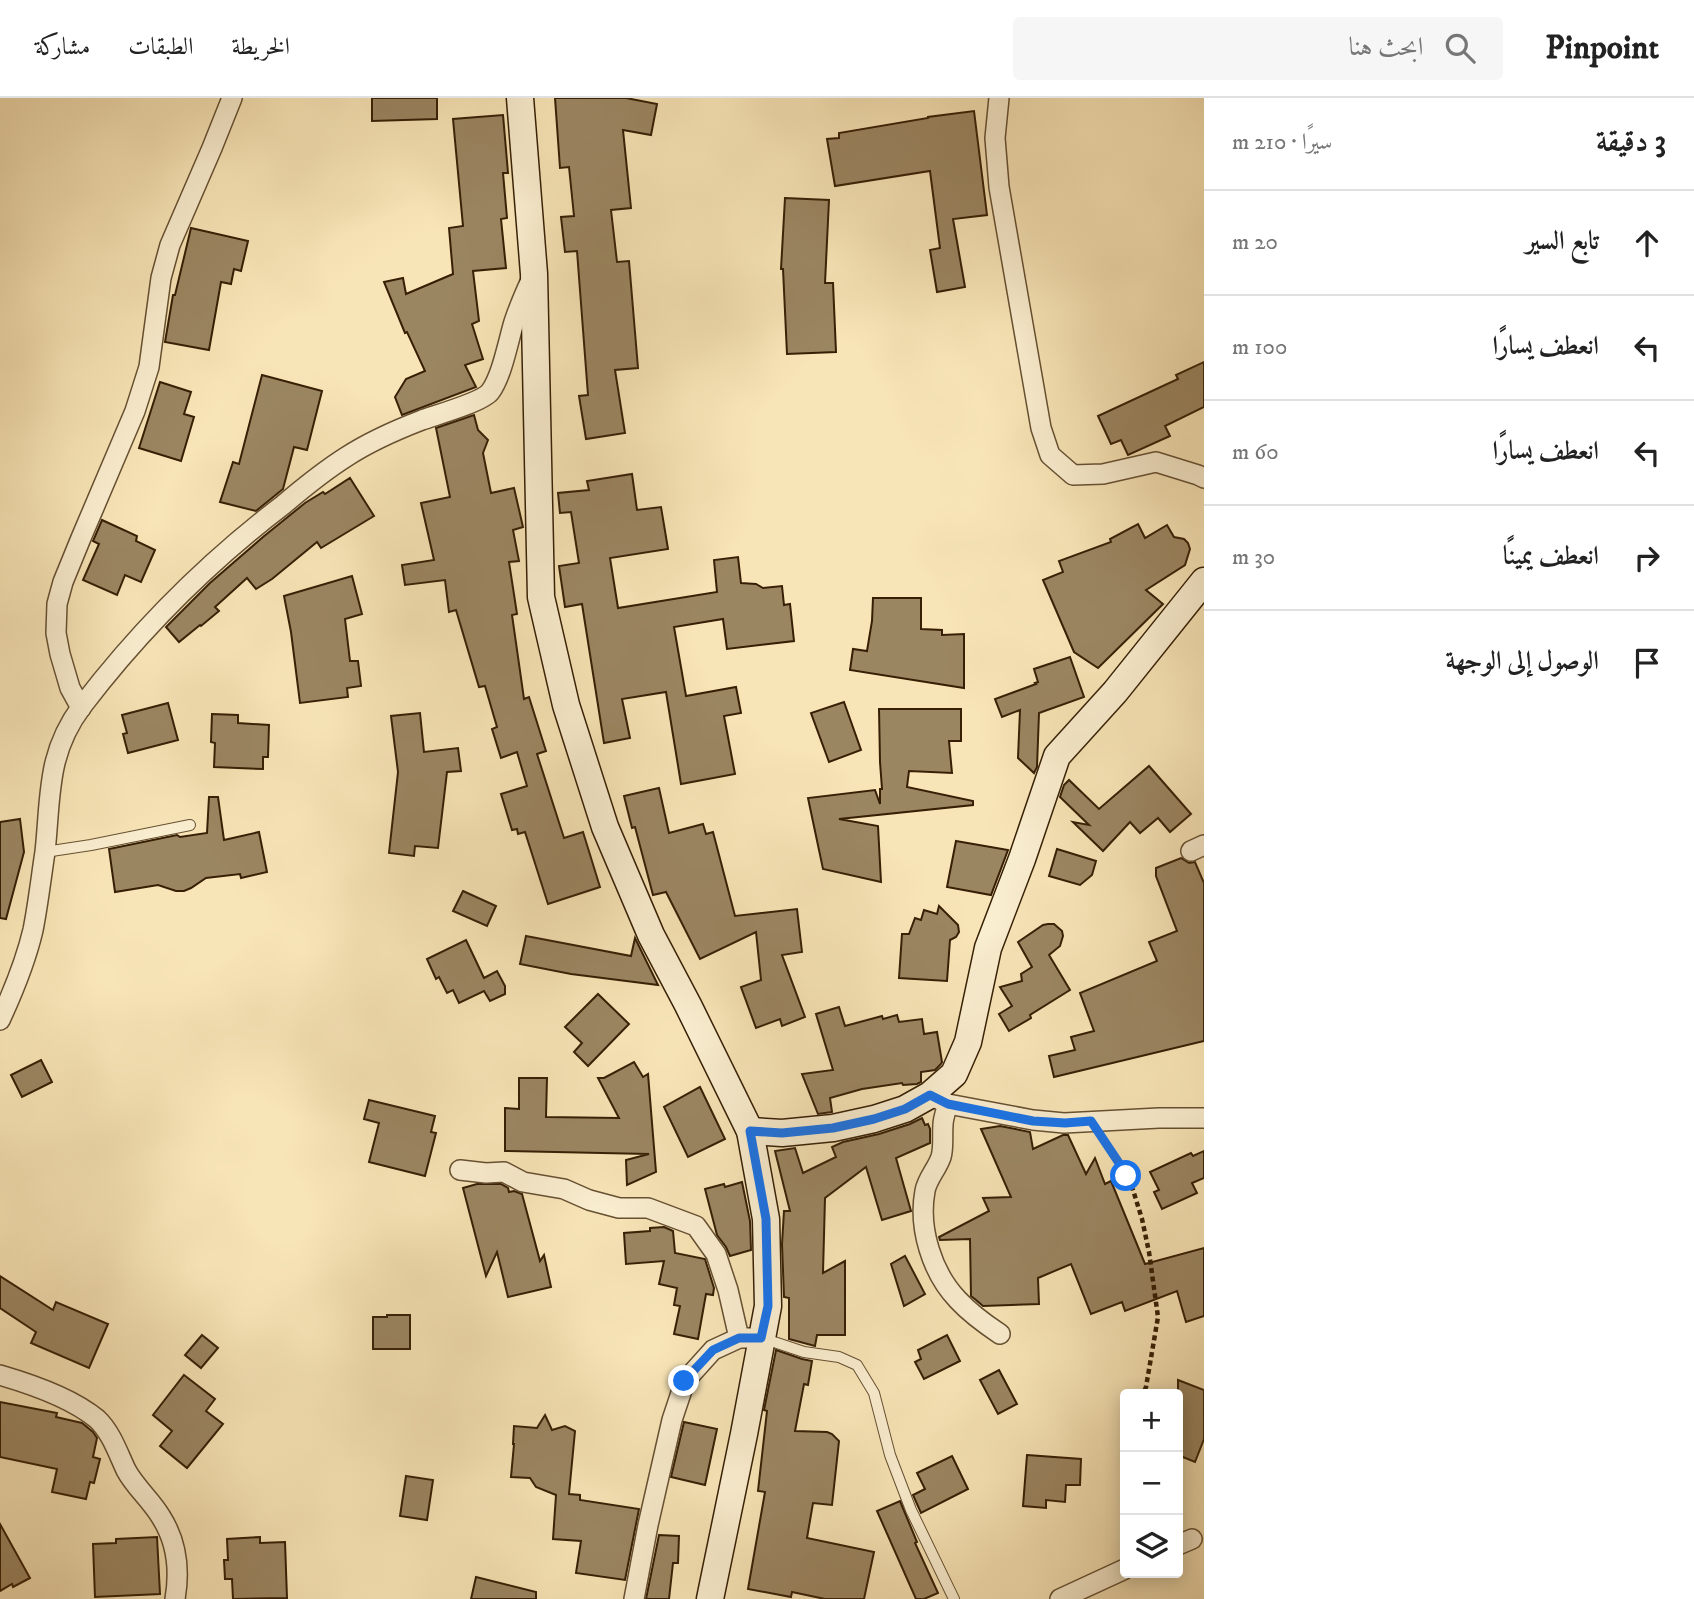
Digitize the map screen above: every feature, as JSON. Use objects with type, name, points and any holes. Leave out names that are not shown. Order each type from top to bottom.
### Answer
[{"type":"street","points":[[80,708],[70,688],[60,654],[56,633],[57,604],[63,582],[131,422],[149,367],[161,278],[170,245],[232,98]]},
{"type":"street","points":[[520,98],[534,274],[541,597],[566,705],[605,827],[646,923],[750,1131],[766,1219],[768,1306],[750,1338],[739,1461],[710,1599]]},
{"type":"street","points":[[999,98],[995,138],[999,187],[1041,428],[1050,455],[1073,475],[1103,474],[1156,462],[1204,478]]},
{"type":"street","points":[[0,1020],[32,932],[57,752],[80,708],[163,611],[255,526],[301,490],[346,457],[373,442],[452,411],[489,393],[534,274]]},
{"type":"street","points":[[1000,1334],[959,1302],[945,1285],[929,1249],[923,1217],[925,1187],[942,1155],[943,1121],[939,1100],[968,1042],[988,947],[1057,756],[1115,692],[1203,585]]},
{"type":"street","points":[[750,1131],[782,1133],[833,1128],[939,1100],[1033,1121],[1065,1123],[1204,1118]]},
{"type":"street","points":[[460,1170],[504,1172],[523,1182],[564,1189],[589,1200],[619,1208],[648,1208],[696,1226],[716,1254],[728,1290],[750,1338]]},
{"type":"street","points":[[634,1599],[672,1420],[684,1381],[713,1350],[750,1338]]},
{"type":"street","points":[[0,1376],[38,1387],[67,1400],[98,1420],[115,1445],[128,1472],[162,1518],[175,1545],[175,1599]]},
{"type":"street","points":[[1060,1599],[1120,1571]]},
{"type":"lane","points":[[45,852],[190,825]]},
{"type":"lane","points":[[750,1338],[804,1352],[839,1357],[857,1365],[874,1393],[890,1455],[911,1510],[954,1599]]},
{"type":"path","points":[[1091,1121],[1133,1190],[1149,1252],[1158,1317],[1145,1389]]},
{"type":"building","points":[[372,98],[437,98],[437,119],[372,121]]},
{"type":"building","points":[[555,98],[626,98],[657,104],[651,135],[623,130],[631,208],[611,210],[617,262],[629,261],[638,368],[615,370],[625,433],[586,439],[579,396],[588,395],[577,251],[565,252],[561,217],[574,216],[569,167],[560,168]]},
{"type":"building","points":[[974,111],[987,215],[953,219],[965,287],[937,292],[930,250],[940,248],[930,171],[835,186],[827,139],[839,138],[839,133]]},
{"type":"building","points":[[503,115],[508,173],[503,173],[507,218],[501,219],[506,268],[473,271],[479,321],[472,324],[483,359],[465,365],[476,387],[402,415],[395,397],[406,379],[425,371],[407,332],[405,333],[384,282],[403,278],[406,294],[453,274],[449,228],[463,226],[453,119]]},
{"type":"building","points":[[785,198],[829,200],[825,283],[833,283],[836,352],[787,354],[781,269]]},
{"type":"building","points":[[191,228],[248,241],[241,271],[234,269],[231,284],[221,282],[209,350],[165,342],[173,295]]},
{"type":"building","points":[[1204,362],[1204,407],[1165,426],[1170,436],[1128,455],[1121,440],[1111,444],[1098,416],[1178,379],[1176,375]]},
{"type":"building","points":[[262,375],[322,391],[307,450],[294,447],[283,489],[256,511],[220,502],[233,462],[239,464]]},
{"type":"building","points":[[160,382],[191,392],[184,414],[194,417],[181,461],[139,448]]},
{"type":"building","points":[[474,415],[478,430],[488,440],[483,453],[491,493],[514,488],[523,527],[513,530],[519,561],[509,562],[517,614],[512,615],[524,699],[529,697],[546,751],[537,754],[564,838],[583,832],[600,887],[548,904],[525,832],[518,834],[517,829],[512,830],[501,794],[527,786],[517,752],[501,758],[492,729],[497,727],[485,686],[479,687],[456,610],[449,612],[445,580],[405,585],[402,565],[434,560],[421,503],[450,497],[436,428]]},
{"type":"building","points":[[632,474],[637,510],[661,507],[668,549],[610,558],[618,608],[717,592],[714,560],[738,557],[741,583],[756,584],[763,588],[782,586],[784,605],[790,604],[794,641],[727,649],[723,619],[674,627],[686,696],[736,687],[741,713],[724,716],[735,774],[681,784],[666,692],[622,699],[630,738],[604,743],[582,604],[565,607],[559,566],[579,563],[571,512],[560,513],[558,493],[589,490],[587,481]]},
{"type":"building","points":[[350,478],[374,516],[321,548],[317,542],[256,589],[247,578],[215,607],[219,611],[179,642],[166,627],[210,583],[305,503]]},
{"type":"building","points":[[102,520],[137,536],[136,541],[155,550],[141,582],[125,575],[117,595],[83,580],[99,544],[93,541]]},
{"type":"building","points":[[1138,524],[1145,538],[1167,525],[1174,537],[1184,539],[1190,549],[1185,565],[1146,590],[1163,604],[1098,668],[1074,652],[1043,580],[1063,572],[1059,561],[1111,542],[1110,539]]},
{"type":"building","points":[[352,576],[362,614],[345,619],[350,661],[358,661],[361,686],[347,688],[348,697],[300,703],[284,596]]},
{"type":"building","points":[[873,598],[921,598],[921,629],[942,630],[942,635],[964,634],[964,688],[850,670],[853,649],[867,651]]},
{"type":"building","points":[[1070,657],[1084,697],[1039,713],[1037,767],[1034,773],[1018,758],[1020,710],[1002,717],[995,699],[1036,684],[1038,682],[1034,669]]},
{"type":"building","points":[[844,702],[861,750],[829,762],[811,713]]},
{"type":"building","points":[[168,703],[178,740],[128,753],[123,734],[127,733],[122,715]]},
{"type":"building","points":[[879,709],[961,709],[961,741],[949,741],[952,773],[909,771],[907,787],[973,801],[973,805],[839,819],[878,826],[881,882],[823,869],[808,798],[875,790],[880,804],[882,789]]},
{"type":"building","points":[[420,713],[424,752],[458,748],[461,771],[447,772],[438,848],[415,846],[414,856],[389,853],[398,772],[391,716]]},
{"type":"building","points":[[212,714],[238,715],[238,723],[269,725],[268,757],[263,757],[263,769],[214,767]]},
{"type":"building","points":[[1149,766],[1191,814],[1170,832],[1158,818],[1140,833],[1130,822],[1103,851],[1073,822],[1089,825],[1060,797],[1064,785],[1069,780],[1099,809]]},
{"type":"building","points":[[659,788],[669,833],[703,824],[706,834],[713,832],[735,916],[797,909],[802,952],[782,955],[805,1017],[782,1026],[780,1019],[756,1028],[741,987],[761,980],[756,932],[700,959],[666,892],[653,895],[624,796]]},
{"type":"building","points":[[209,797],[218,797],[224,840],[259,832],[267,872],[241,878],[240,874],[206,878],[184,891],[158,885],[115,892],[109,849],[177,835],[180,837],[207,833]]},
{"type":"building","points":[[20,819],[24,852],[6,919],[0,918],[0,822]]},
{"type":"building","points":[[956,841],[1008,850],[991,895],[947,887]]},
{"type":"building","points":[[1057,849],[1096,861],[1092,875],[1080,885],[1049,876]]},
{"type":"building","points":[[1181,858],[1189,863],[1195,862],[1204,883],[1204,1041],[1054,1077],[1049,1056],[1075,1050],[1071,1037],[1094,1031],[1080,993],[1157,961],[1149,942],[1177,931],[1156,876],[1156,868]]},
{"type":"building","points":[[463,891],[496,906],[487,926],[453,911]]},
{"type":"building","points":[[939,906],[958,925],[959,932],[950,940],[947,981],[899,978],[902,934],[909,934],[915,918],[921,920],[924,910],[937,914]]},
{"type":"building","points":[[1048,924],[1054,924],[1062,931],[1060,946],[1049,955],[1070,990],[1009,1031],[999,1014],[1012,1006],[1000,987],[1022,981],[1021,974],[1032,967],[1018,942]]},
{"type":"building","points":[[526,936],[631,956],[635,938],[658,985],[571,974],[520,964]]},
{"type":"building","points":[[466,940],[484,978],[497,971],[505,986],[505,994],[490,1001],[484,991],[459,1003],[453,990],[447,993],[439,977],[436,979],[427,959]]},
{"type":"building","points":[[598,994],[629,1024],[588,1066],[574,1052],[582,1043],[565,1027]]},
{"type":"building","points":[[839,1007],[845,1026],[882,1016],[883,1019],[897,1015],[899,1022],[922,1019],[924,1034],[937,1032],[941,1064],[935,1070],[921,1072],[921,1082],[917,1084],[902,1083],[862,1089],[830,1098],[832,1112],[818,1114],[802,1074],[833,1070],[816,1014]]},
{"type":"building","points":[[41,1060],[52,1082],[22,1097],[11,1075]]},
{"type":"building","points":[[634,1062],[643,1077],[648,1074],[656,1172],[627,1185],[626,1160],[649,1154],[505,1151],[505,1108],[519,1109],[519,1078],[547,1078],[546,1117],[619,1118],[598,1078],[604,1078]]},
{"type":"building","points":[[700,1087],[725,1139],[688,1157],[664,1107]]},
{"type":"building","points":[[369,1100],[435,1116],[431,1132],[436,1133],[425,1176],[369,1162],[379,1123],[364,1119]]},
{"type":"building","points":[[922,1118],[930,1129],[930,1143],[896,1158],[911,1211],[882,1220],[866,1167],[825,1198],[823,1273],[845,1261],[845,1335],[817,1335],[815,1346],[789,1339],[789,1298],[784,1297],[782,1244],[784,1211],[790,1211],[775,1151],[795,1148],[803,1173],[836,1157],[832,1147]]},
{"type":"building","points":[[1000,1126],[1030,1132],[1033,1149],[1068,1135],[1086,1174],[1095,1158],[1105,1184],[1111,1181],[1145,1264],[1204,1248],[1204,1316],[1186,1322],[1177,1291],[1125,1311],[1122,1302],[1091,1314],[1071,1264],[1038,1278],[1039,1304],[983,1306],[971,1296],[970,1239],[940,1240],[939,1237],[989,1211],[983,1198],[1011,1197],[981,1129]]},
{"type":"building","points":[[1204,1151],[1204,1178],[1192,1183],[1197,1193],[1162,1209],[1154,1192],[1159,1190],[1150,1172],[1191,1153],[1193,1156]]},
{"type":"building","points":[[742,1182],[750,1221],[751,1250],[730,1256],[717,1235],[705,1189]]},
{"type":"building","points":[[477,1184],[501,1184],[508,1188],[509,1192],[522,1194],[540,1261],[544,1255],[551,1287],[508,1297],[497,1252],[486,1276],[463,1188]]},
{"type":"building","points":[[664,1227],[673,1231],[675,1253],[705,1259],[714,1288],[713,1295],[706,1294],[698,1339],[674,1334],[680,1306],[674,1305],[677,1288],[659,1284],[664,1261],[626,1264],[624,1233]]},
{"type":"building","points":[[905,1256],[925,1294],[904,1306],[891,1264]]},
{"type":"building","points":[[0,1276],[53,1310],[56,1302],[108,1324],[89,1368],[31,1343],[36,1332],[0,1308]]},
{"type":"building","points":[[410,1315],[410,1349],[373,1349],[373,1317]]},
{"type":"building","points":[[202,1335],[218,1348],[201,1368],[185,1355]]},
{"type":"building","points":[[947,1335],[960,1361],[924,1379],[915,1362],[921,1359],[918,1350]]},
{"type":"building","points":[[776,1350],[812,1361],[808,1385],[804,1384],[795,1431],[827,1432],[839,1441],[832,1505],[813,1503],[807,1538],[874,1552],[864,1599],[825,1599],[792,1592],[791,1597],[748,1589],[765,1492],[758,1491],[767,1411],[764,1410]]},
{"type":"building","points":[[999,1370],[1017,1404],[998,1414],[980,1380]]},
{"type":"building","points":[[184,1375],[215,1399],[206,1411],[223,1424],[187,1468],[160,1446],[172,1431],[153,1415]]},
{"type":"building","points":[[1178,1380],[1204,1390],[1204,1439],[1195,1462],[1183,1457],[1183,1389],[1178,1389]]},
{"type":"building","points":[[0,1402],[57,1413],[56,1417],[82,1423],[93,1432],[97,1438],[93,1457],[100,1459],[94,1483],[90,1482],[86,1499],[52,1492],[57,1469],[0,1457]]},
{"type":"building","points":[[545,1415],[552,1430],[565,1426],[575,1431],[569,1494],[580,1495],[580,1500],[639,1509],[625,1580],[576,1573],[581,1541],[553,1539],[556,1495],[536,1487],[530,1478],[511,1477],[514,1426],[537,1428]]},
{"type":"building","points":[[684,1422],[717,1429],[705,1485],[671,1477]]},
{"type":"building","points":[[1027,1455],[1081,1459],[1080,1485],[1066,1485],[1065,1502],[1046,1500],[1046,1508],[1023,1506]]},
{"type":"building","points":[[952,1456],[968,1489],[921,1513],[913,1495],[925,1489],[917,1473]]},
{"type":"building","points":[[406,1476],[433,1480],[427,1520],[400,1516]]},
{"type":"building","points":[[900,1501],[917,1542],[915,1543],[938,1593],[924,1599],[916,1599],[877,1511]]},
{"type":"building","points":[[0,1524],[30,1578],[0,1591]]},
{"type":"building","points":[[659,1535],[679,1536],[678,1563],[673,1563],[669,1599],[646,1599]]},
{"type":"building","points":[[157,1537],[160,1594],[95,1597],[93,1544],[116,1543],[116,1539]]},
{"type":"building","points":[[260,1537],[260,1543],[285,1542],[287,1598],[233,1599],[232,1579],[225,1579],[227,1539]]},
{"type":"building","points":[[476,1577],[536,1592],[536,1599],[471,1599]]},
{"type":"route","points":[[684,1381],[713,1350],[739,1338],[761,1338],[768,1306],[766,1219],[750,1131],[782,1133],[833,1128],[905,1109],[930,1095],[948,1104],[1033,1121],[1091,1121],[1126,1176]]}]
